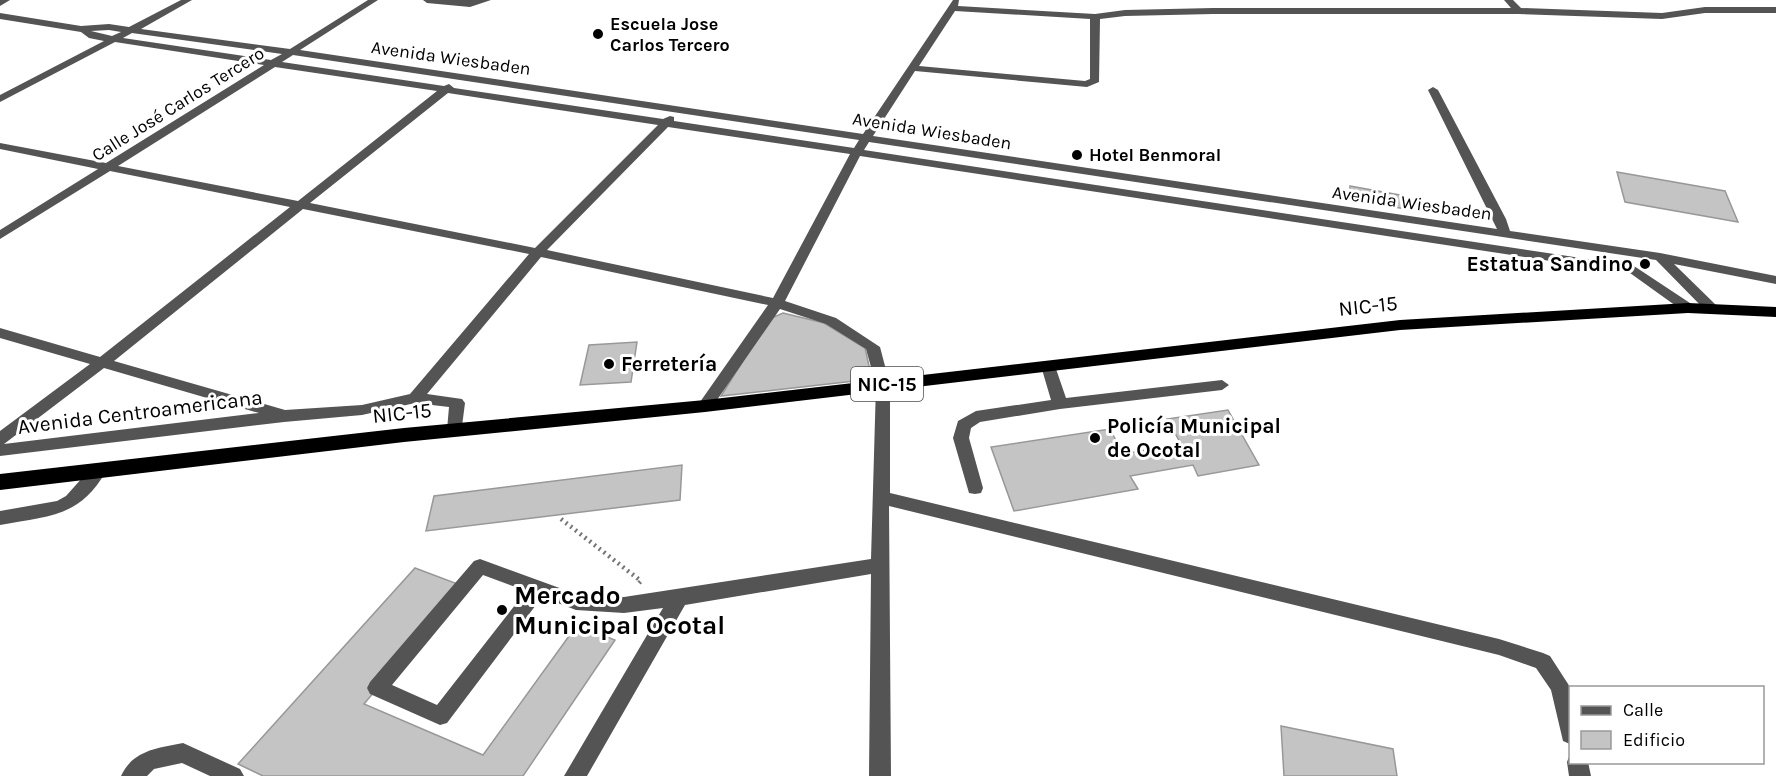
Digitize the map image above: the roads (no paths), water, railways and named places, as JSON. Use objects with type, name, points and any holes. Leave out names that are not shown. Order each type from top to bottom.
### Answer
[{"type":"highway","name":"NIC-15","points":[[0,482],[455,430],[705,406],[1400,325],[1688,308],[1776,312]]},
{"type":"street","points":[[0,3],[6,0]]},
{"type":"street","points":[[0,99],[188,0]]},
{"type":"street","name":"Calle José Carlos Tercero","points":[[0,235],[374,0]]},
{"type":"street","points":[[427,0],[471,4],[487,0]]},
{"type":"street","points":[[1508,0],[1518,11]]},
{"type":"street","points":[[705,406],[777,303],[856,153],[955,4],[1095,17],[1125,13],[1213,11],[1518,11],[1662,16],[1705,10],[1776,10]]},
{"type":"street","name":"Avenida Wiesbaden","points":[[0,16],[81,29],[109,27],[292,52],[866,140],[1659,257],[1776,280]]},
{"type":"street","points":[[914,68],[1087,84],[1095,80],[1095,17]]},
{"type":"street","name":"Avenida Wiesbaden","points":[[81,29],[93,36],[443,91],[1634,270],[1688,308]]},
{"type":"street","points":[[0,439],[103,362],[298,205],[462,78]]},
{"type":"street","points":[[1433,90],[1500,219],[1505,235]]},
{"type":"street","points":[[415,398],[538,252],[680,110]]},
{"type":"street","points":[[0,146],[538,252],[777,303],[831,321],[873,347],[883,385],[879,565],[880,776]]},
{"type":"street","points":[[1613,250],[1634,270]]},
{"type":"street","points":[[1659,257],[1712,309]]},
{"type":"street","points":[[0,333],[284,416]]},
{"type":"street","points":[[1048,366],[1060,404]]},
{"type":"street","points":[[975,488],[962,438],[964,425],[976,417],[1060,404],[1222,385]]},
{"type":"street","name":"Avenida Centroamericana","points":[[0,450],[284,416],[362,410],[415,398],[457,403],[455,430]]},
{"type":"street","points":[[0,518],[61,507],[83,491],[98,471]]},
{"type":"street","points":[[881,497],[1499,647],[1543,662],[1560,687],[1569,729]]},
{"type":"street","points":[[539,588],[440,716],[377,688],[480,566],[539,588],[576,602],[624,604],[679,598],[879,565]]},
{"type":"street","points":[[575,776],[679,598]]},
{"type":"street","points":[[132,776],[148,760],[183,753],[233,776]]},
{"type":"place","name":"Escuela Jose Carlos Tercero","points":[[598,34]]},
{"type":"place","name":"Hotel Benmoral","points":[[1077,155]]},
{"type":"place","name":"Estatua Sandino","points":[[1645,264]]},
{"type":"place","name":"Ferretería","points":[[609,364]]},
{"type":"place","name":"Policía Municipal de Ocotal","points":[[1095,438]]},
{"type":"place","name":"Mercado Municipal Ocotal","points":[[502,610]]}]
